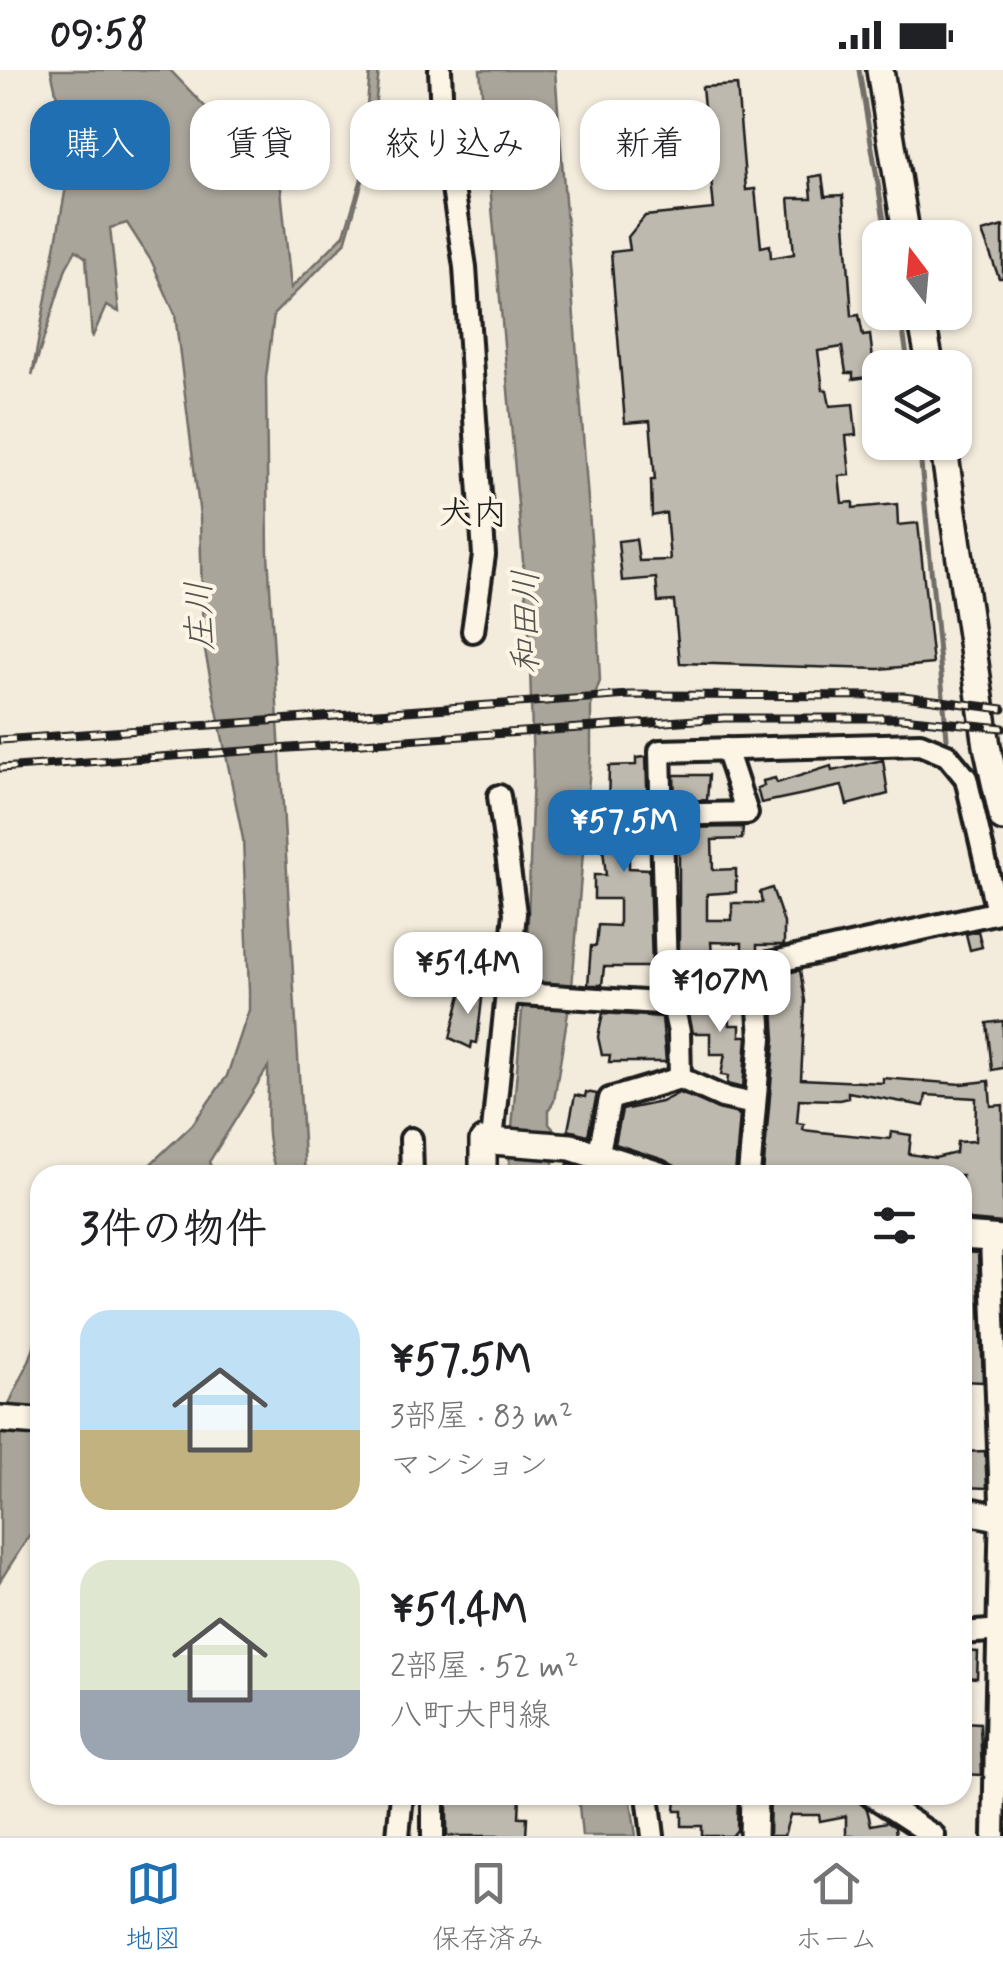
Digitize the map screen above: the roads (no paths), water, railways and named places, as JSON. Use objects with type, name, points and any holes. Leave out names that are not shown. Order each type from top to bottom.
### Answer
[{"type":"main road","points":[[880,70],[905,220]]},
{"type":"main road","points":[[946,460],[986,746],[1003,818]]},
{"type":"main road","points":[[483,1165],[483,1141],[492,1140],[571,1147],[626,1165]]},
{"type":"main road","points":[[972,1237],[997,1239]]},
{"type":"main road","points":[[0,1418],[30,1421]]},
{"type":"main road","points":[[972,1512],[1000,1518]]},
{"type":"main road","points":[[753,1836],[754,1805]]},
{"type":"street","points":[[440,70],[442,116],[465,267],[484,555],[473,631]]},
{"type":"street","points":[[666,974],[756,966],[1000,912],[966,778],[947,754],[920,744],[660,752],[666,974],[674,1004],[680,1078]]},
{"type":"street","points":[[660,815],[747,813],[726,750]]},
{"type":"street","points":[[492,1140],[512,992],[515,913],[499,796]]},
{"type":"street","points":[[749,1165],[761,1038],[756,966]]},
{"type":"street","points":[[512,992],[674,1004]]},
{"type":"street","points":[[598,1156],[610,1099],[680,1078],[722,1097],[754,1104]]},
{"type":"street","points":[[411,1139],[412,1165]]},
{"type":"street","points":[[994,1836],[1002,1452],[997,1239]]},
{"type":"street","points":[[972,1632],[1001,1631]]},
{"type":"street","points":[[398,1836],[401,1805]]},
{"type":"street","points":[[432,1836],[433,1805]]},
{"type":"street","points":[[649,1805],[654,1836]]},
{"type":"street","points":[[886,1805],[934,1836]]},
{"type":"waterway","points":[[859,70],[884,220]]},
{"type":"waterway","points":[[903,330],[906,350]]},
{"type":"waterway","points":[[921,460],[947,738]]},
{"type":"railway","points":[[0,740],[629,695],[903,696],[1003,709]]},
{"type":"railway","points":[[0,768],[724,718],[902,718],[1003,728]]},
{"type":"district","name":"犬内","points":[[473,512]]},
{"type":"water label","name":"庄川","points":[[199,616]]},
{"type":"water label","name":"和田川","points":[[525,622]]}]
